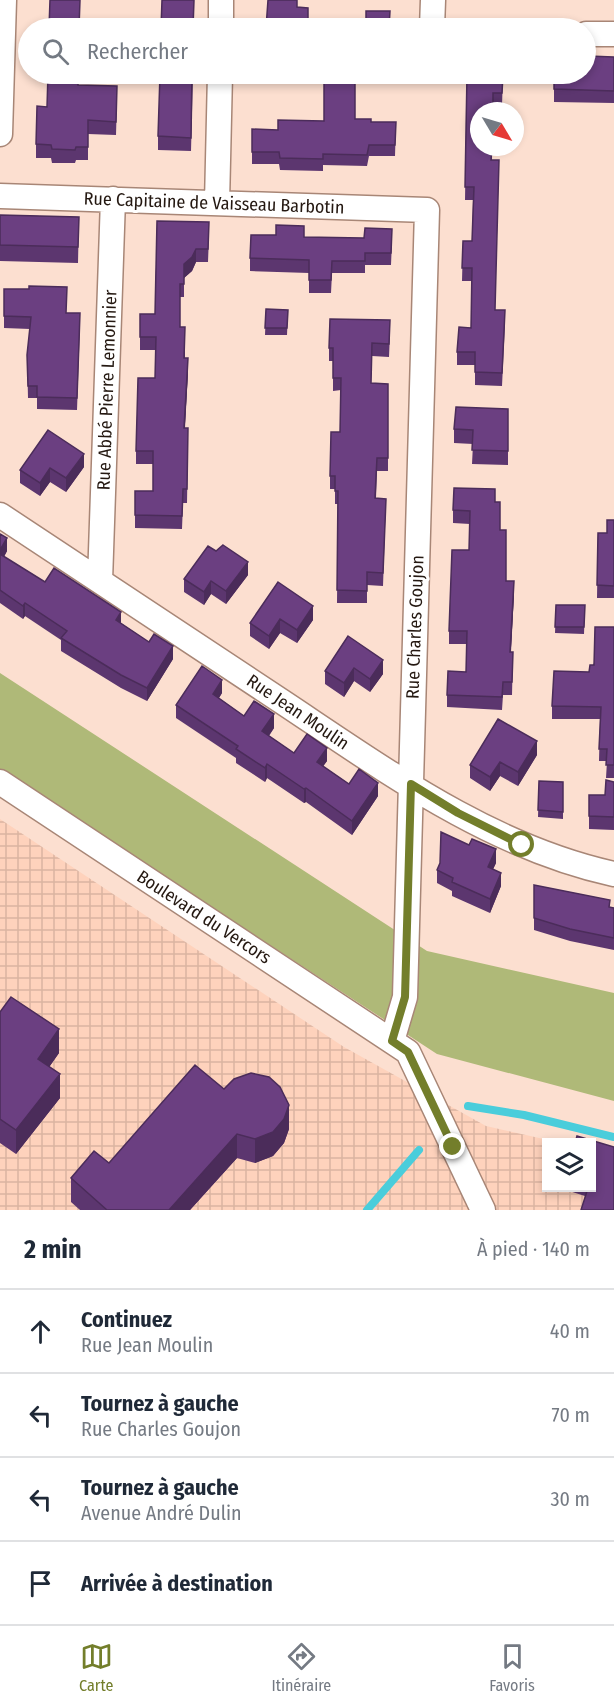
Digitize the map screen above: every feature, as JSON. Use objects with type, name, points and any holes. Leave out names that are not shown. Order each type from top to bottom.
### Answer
[{"type":"street","points":[[0,134],[4,0]]},
{"type":"street","points":[[220,18],[221,0]]},
{"type":"street","points":[[432,18],[433,0]]},
{"type":"street","points":[[596,34],[614,34]]},
{"type":"street","points":[[217,203],[220,84]]},
{"type":"street","name":"Rue Capitaine de Vaisseau Barbotin","points":[[0,196],[427,210]]},
{"type":"street","name":"Rue Abbé Pierre Lemonnier","points":[[100,581],[113,199]]},
{"type":"street","name":"Rue Charles Goujon","points":[[400,1046],[405,997],[427,210]]},
{"type":"street","name":"Rue Jean Moulin","points":[[0,515],[346,744],[458,813],[522,845],[579,866],[614,874]]},
{"type":"street","name":"Boulevard du Vercors","points":[[0,782],[400,1046]]},
{"type":"street","points":[[400,1046],[439,1118],[483,1210]]},
{"type":"shaded area","points":[[0,819],[344,1047],[486,1126],[542,1139],[542,1192],[596,1192],[614,1210],[0,1210]]},
{"type":"green space","points":[[0,673],[427,951],[614,993],[614,1101],[437,1054],[0,769]]},
{"type":"building","points":[[50,0],[80,0],[79,18],[49,18]]},
{"type":"building","points":[[162,0],[194,0],[193,18],[161,18]]},
{"type":"building","points":[[268,0],[297,0],[297,7],[308,8],[308,18],[267,18]]},
{"type":"building","points":[[366,11],[390,11],[390,18],[366,18]]},
{"type":"building","points":[[596,56],[614,57],[614,91],[554,89],[554,84],[596,84]]},
{"type":"building","points":[[48,84],[117,86],[116,122],[88,120],[88,147],[76,147],[75,150],[52,149],[51,145],[36,144],[37,106],[47,107]]},
{"type":"building","points":[[160,84],[192,84],[191,138],[158,136]]},
{"type":"building","points":[[324,84],[355,84],[355,119],[371,119],[371,122],[396,122],[395,145],[369,145],[367,155],[323,154],[323,159],[280,158],[279,152],[252,152],[252,129],[278,130],[278,120],[324,121]]},
{"type":"building","points":[[467,84],[502,84],[502,93],[493,93],[493,102],[470,102],[470,156],[491,156],[491,160],[499,160],[495,310],[505,310],[502,373],[475,372],[475,352],[457,352],[459,327],[471,328],[472,268],[462,268],[463,241],[472,241],[474,187],[465,187]]},
{"type":"building","points":[[0,215],[79,217],[78,247],[0,245]]},
{"type":"building","points":[[157,221],[209,222],[208,249],[196,249],[192,257],[184,264],[184,284],[180,284],[180,327],[185,327],[184,358],[188,358],[184,428],[188,428],[187,489],[183,489],[182,516],[135,515],[135,491],[153,491],[153,451],[136,451],[138,378],[155,378],[156,337],[140,337],[140,314],[155,314]]},
{"type":"building","points":[[276,225],[304,226],[304,237],[364,238],[365,228],[392,229],[391,253],[365,253],[365,261],[332,261],[331,280],[309,280],[309,260],[250,258],[251,235],[276,235]]},
{"type":"building","points":[[29,286],[67,287],[66,313],[80,313],[77,398],[37,397],[37,386],[28,386],[27,355],[31,317],[4,316],[4,289],[29,289]]},
{"type":"building","points":[[266,309],[288,310],[287,328],[265,328]]},
{"type":"building","points":[[330,319],[390,320],[389,344],[372,343],[371,383],[388,384],[388,458],[377,458],[375,498],[386,499],[383,573],[367,572],[367,591],[337,590],[338,491],[335,491],[335,476],[330,476],[331,432],[340,432],[341,378],[333,378],[333,348],[329,348]]},
{"type":"building","points":[[456,407],[508,409],[508,451],[472,450],[473,430],[454,429]]},
{"type":"building","points":[[48,430],[84,454],[66,478],[50,468],[40,483],[20,470]]},
{"type":"building","points":[[454,488],[495,489],[495,502],[500,502],[500,530],[506,530],[506,581],[514,581],[510,652],[513,652],[512,682],[503,682],[502,697],[447,695],[448,671],[466,672],[467,631],[449,631],[452,550],[469,550],[470,511],[453,510]]},
{"type":"building","points":[[607,520],[614,520],[614,586],[597,585],[598,533],[607,533]]},
{"type":"building","points":[[0,534],[7,538],[0,550]]},
{"type":"building","points":[[223,545],[248,562],[226,591],[211,581],[204,592],[184,579],[208,546],[216,551]]},
{"type":"building","points":[[0,554],[45,582],[54,568],[121,612],[116,620],[149,642],[154,634],[173,646],[147,688],[121,675],[61,638],[67,631],[25,603],[23,606],[0,590]]},
{"type":"building","points":[[278,582],[313,606],[297,630],[280,619],[269,636],[250,623]]},
{"type":"building","points":[[556,605],[585,605],[584,627],[555,627]]},
{"type":"building","points":[[595,627],[614,627],[614,765],[606,765],[607,749],[599,749],[601,707],[552,706],[554,671],[589,672],[590,665],[594,665]]},
{"type":"building","points":[[348,636],[383,660],[370,679],[354,668],[344,683],[325,671]]},
{"type":"building","points":[[202,666],[222,680],[213,694],[244,716],[254,701],[274,714],[262,731],[294,753],[307,734],[327,748],[317,762],[349,784],[359,769],[378,783],[352,821],[306,788],[304,789],[267,764],[265,768],[236,749],[238,746],[176,705]]},
{"type":"building","points":[[498,719],[537,741],[518,772],[500,762],[490,777],[470,765]]},
{"type":"building","points":[[606,780],[614,782],[614,817],[589,816],[589,795],[605,795]]},
{"type":"building","points":[[539,781],[563,782],[563,812],[538,810]]},
{"type":"building","points":[[441,832],[469,845],[472,839],[496,849],[488,867],[501,873],[490,899],[452,882],[453,878],[437,870],[440,863]]},
{"type":"building","points":[[534,885],[610,900],[609,907],[614,908],[614,938],[570,929],[534,918]]},
{"type":"building","points":[[11,997],[59,1029],[38,1059],[60,1074],[16,1130],[0,1119],[0,1012]]},
{"type":"building","points":[[195,1065],[224,1089],[234,1079],[251,1073],[269,1077],[280,1087],[289,1105],[284,1119],[273,1132],[255,1139],[237,1134],[169,1210],[107,1210],[71,1178],[94,1151],[109,1163]]},
{"type":"building","points":[[596,1142],[614,1147],[614,1210],[581,1210],[587,1192],[596,1192]]},
{"type":"waterway","points":[[468,1106],[524,1115],[614,1137]]},
{"type":"waterway","points":[[367,1210],[419,1150]]},
{"type":"route","points":[[453,1147],[408,1052],[392,1041],[405,997],[411,784],[458,813],[522,845]]}]
